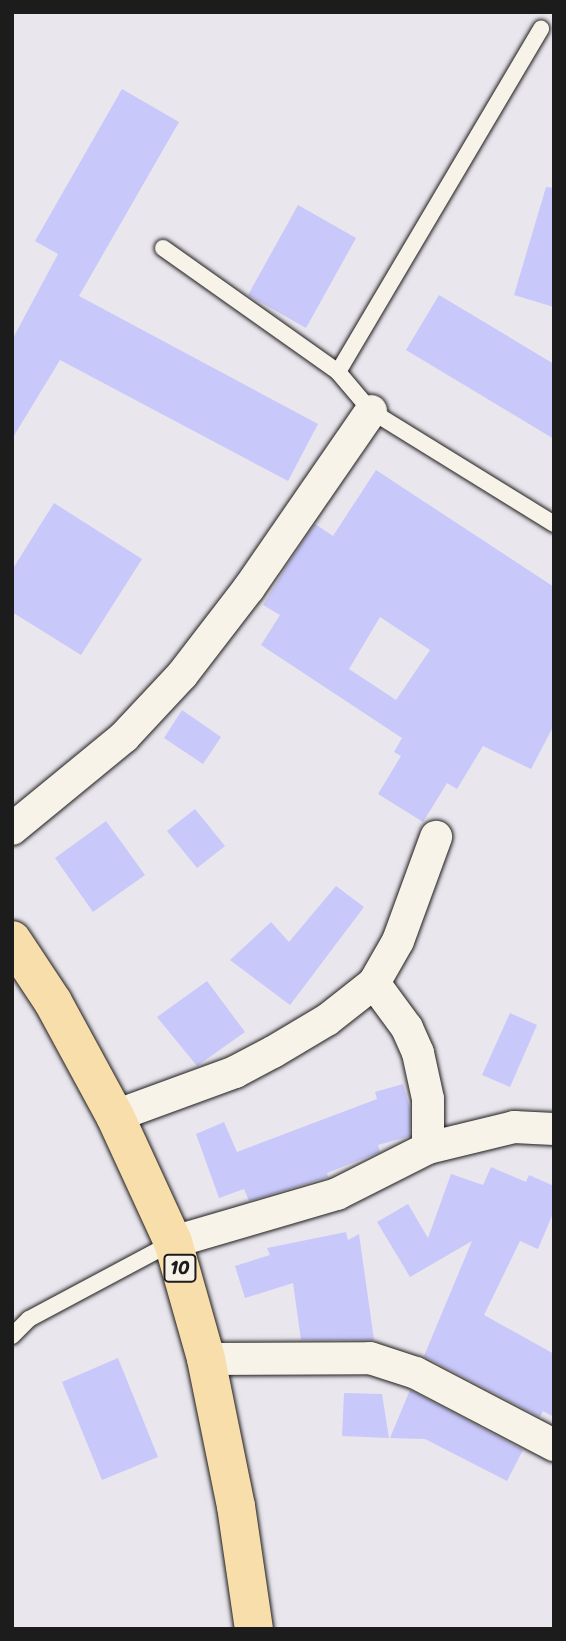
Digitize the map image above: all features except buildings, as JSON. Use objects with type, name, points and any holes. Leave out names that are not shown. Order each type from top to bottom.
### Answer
[{"type":"highway","name":"10","points":[[12,940],[54,1002],[115,1116],[173,1242],[206,1359],[236,1506],[254,1629]]},
{"type":"street","points":[[12,829],[124,737],[182,675],[249,588],[371,411]]},
{"type":"street","points":[[115,1116],[264,1057],[327,1020],[374,983],[398,941],[436,837]]},
{"type":"street","points":[[374,983],[407,1028],[418,1053],[428,1099],[428,1149]]},
{"type":"street","points":[[173,1242],[337,1194],[428,1149],[514,1127],[554,1129]]},
{"type":"street","points":[[206,1359],[370,1358],[416,1373],[554,1445]]},
{"type":"lane","points":[[338,372],[541,29]]},
{"type":"lane","points":[[163,248],[338,372],[371,411],[554,524]]},
{"type":"lane","points":[[12,1336],[29,1319],[173,1242]]}]
